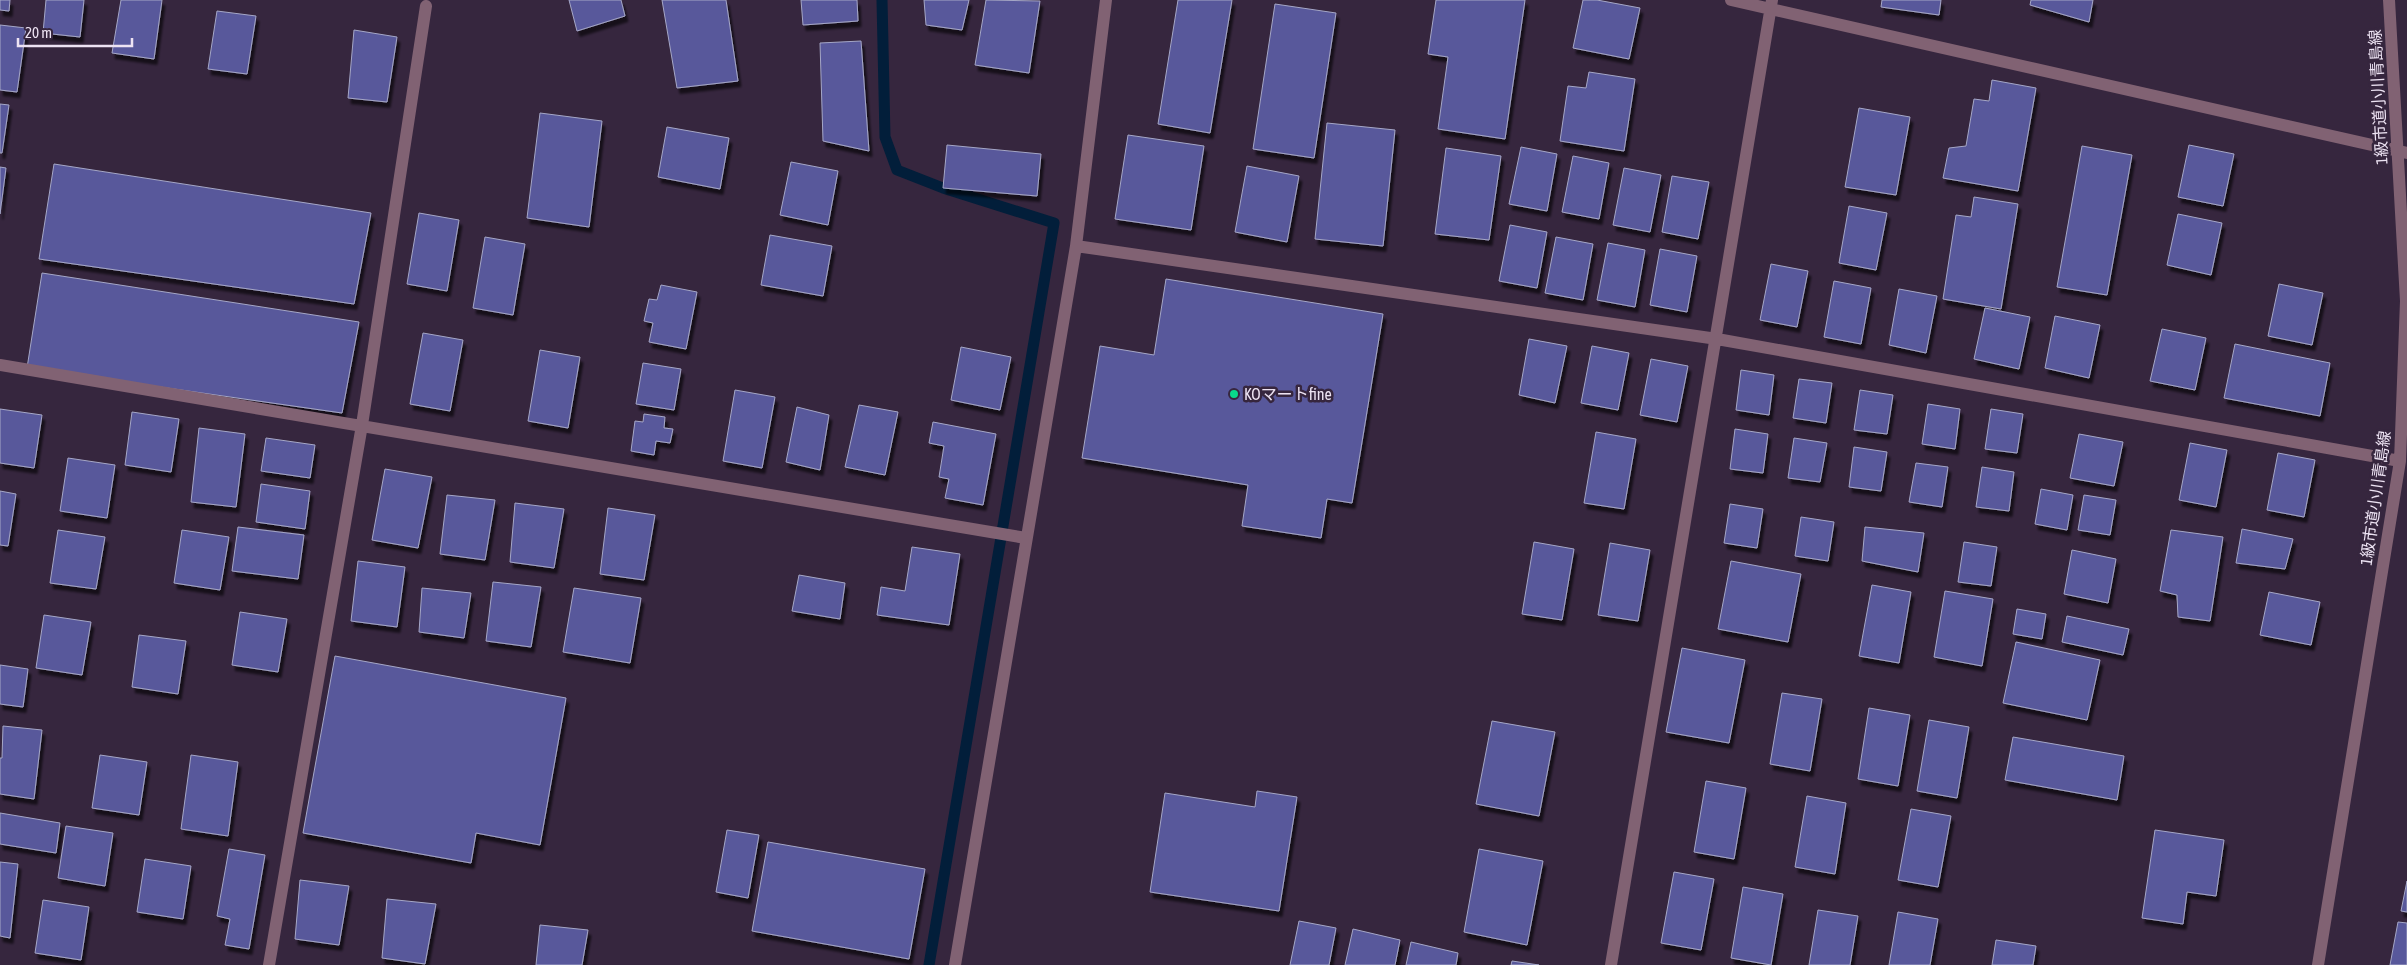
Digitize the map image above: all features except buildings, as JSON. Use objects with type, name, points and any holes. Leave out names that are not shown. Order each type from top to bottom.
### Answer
[{"type":"street","points":[[955,965],[1076,246],[1106,0]]},
{"type":"street","points":[[1732,0],[1771,5],[2402,152]]},
{"type":"street","name":"1級市道小川青島線","points":[[2318,965],[2400,460],[2406,301],[2402,152],[2389,0]]},
{"type":"street","points":[[1611,965],[1717,339],[1771,5]]},
{"type":"street","points":[[269,965],[362,425],[426,6]]},
{"type":"street","points":[[1076,246],[1717,339],[2400,460]]},
{"type":"street","points":[[0,365],[1026,538]]},
{"type":"waterway","points":[[882,0],[885,137],[897,170],[943,188],[1054,223],[929,965]]},
{"type":"place","name":"KOマートfine","points":[[1234,394]]}]
